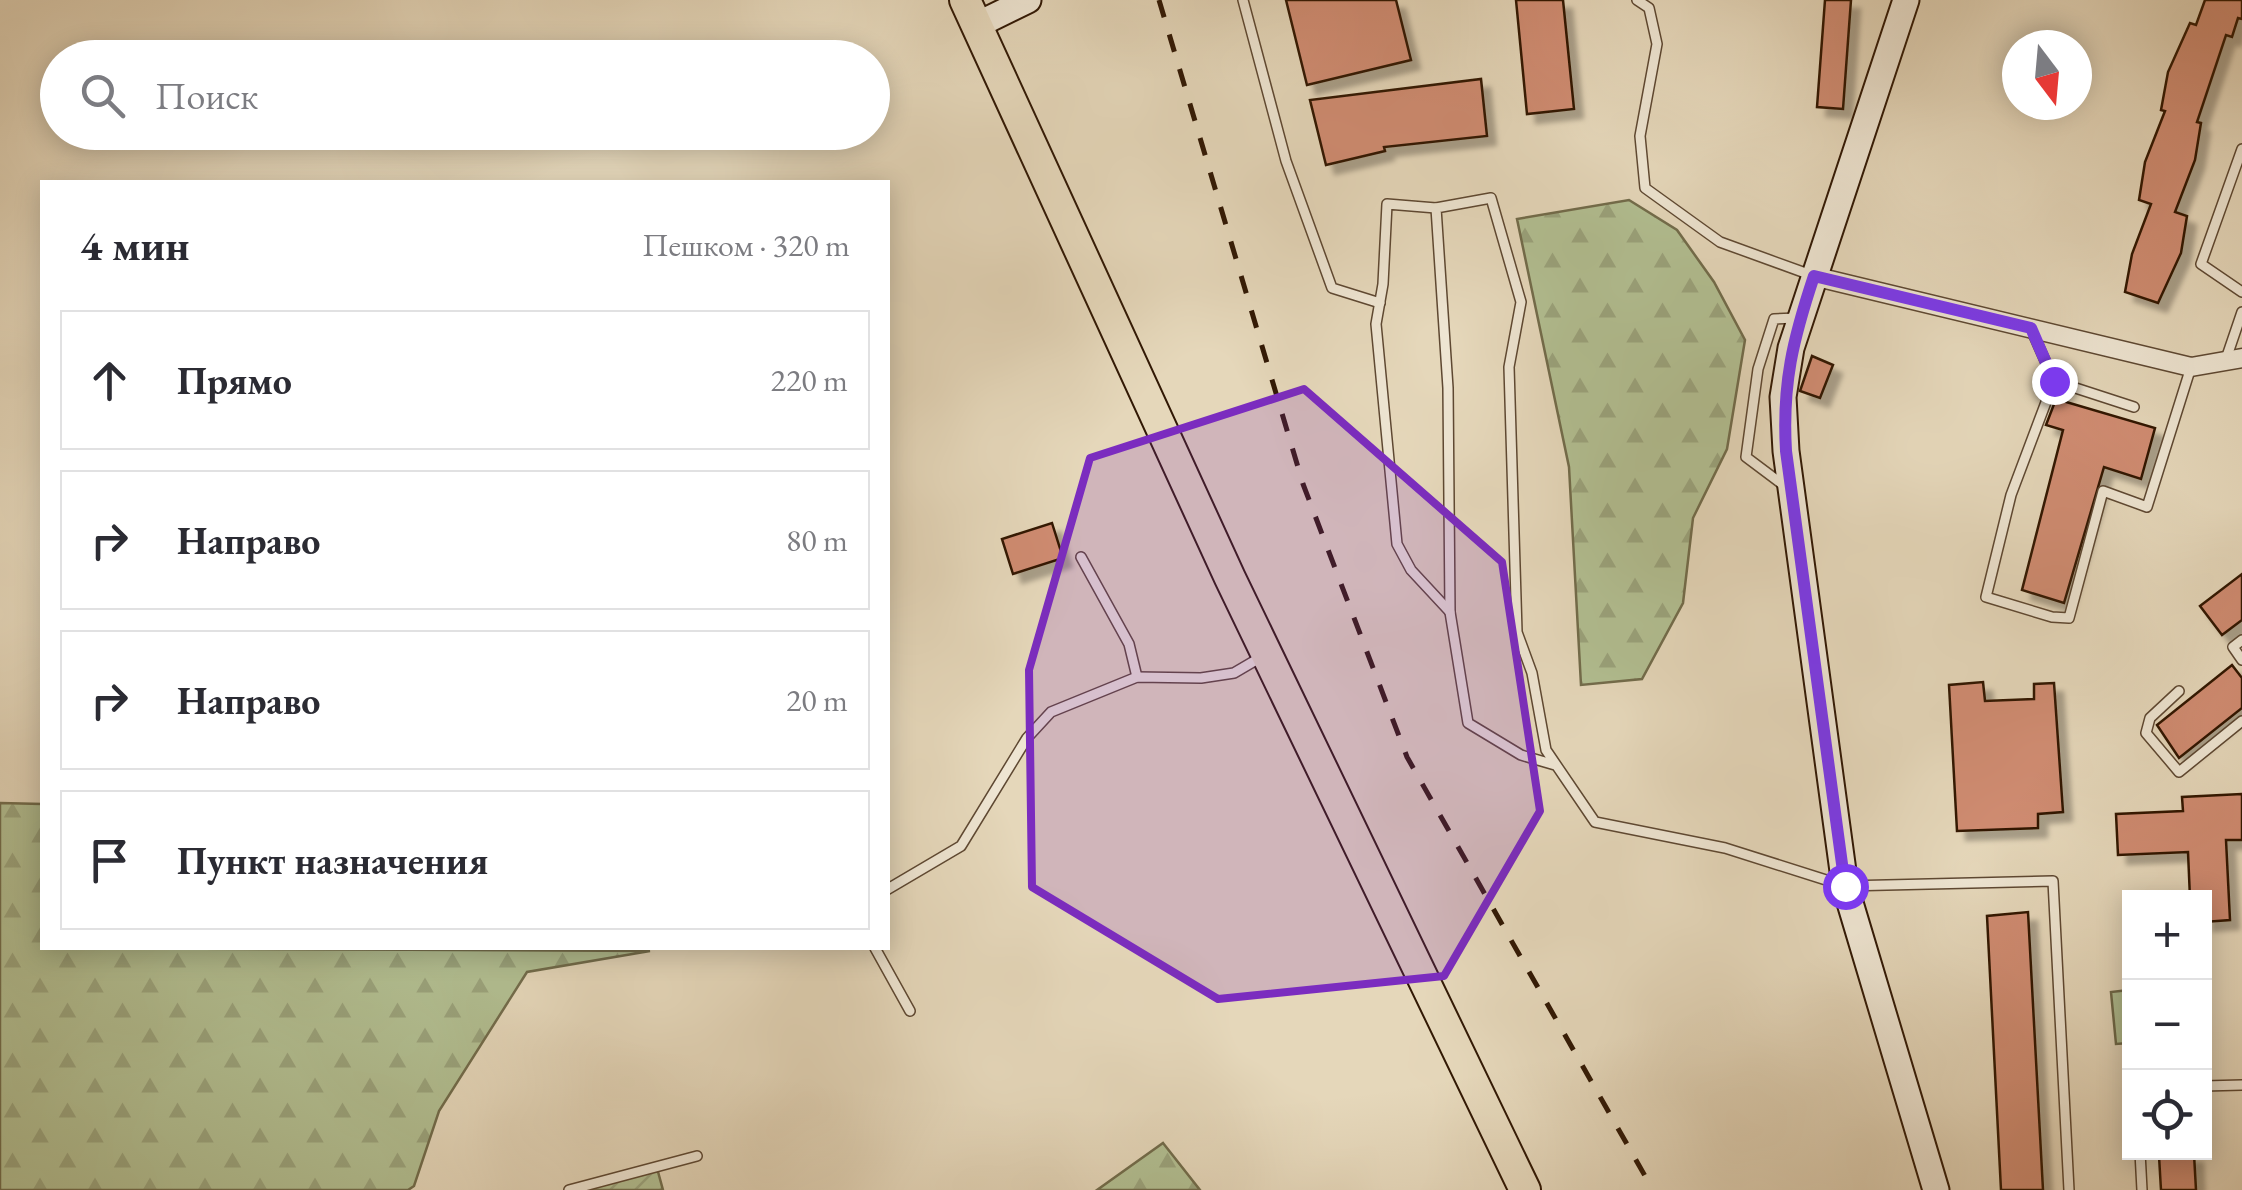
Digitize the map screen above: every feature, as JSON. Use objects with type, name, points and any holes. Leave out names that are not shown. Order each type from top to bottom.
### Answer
[{"type":"main road","points":[[972,12],[1266,654],[1526,1190]]},
{"type":"street","points":[[972,12],[1028,0]]},
{"type":"street","points":[[1906,0],[1800,318],[1783,398],[1845,886],[1936,1190]]},
{"type":"street","points":[[1814,276],[2191,367],[2234,360]]},
{"type":"lane","points":[[1243,0],[1286,161],[1332,288],[1380,303]]},
{"type":"lane","points":[[1637,0],[1649,8],[1657,44],[1640,136],[1645,188],[1720,242],[1814,276]]},
{"type":"lane","points":[[2242,148],[2201,264],[2242,292]]},
{"type":"lane","points":[[1450,612],[1411,570],[1397,544],[1376,324],[1387,204],[1436,208],[1490,198],[1521,302],[1509,367],[1518,632],[1532,673],[1546,750],[1596,822],[1725,848],[1845,886],[2052,881],[2069,1190]]},
{"type":"lane","points":[[1436,208],[1448,388],[1450,612],[1468,724],[1521,755],[1555,765]]},
{"type":"lane","points":[[2234,360],[2242,312]]},
{"type":"lane","points":[[1792,491],[1746,457],[1758,369],[1774,319],[1800,318]]},
{"type":"lane","points":[[2031,328],[2054,381],[2011,495],[1986,597],[2052,617],[2070,618],[2103,491],[2147,507],[2191,367]]},
{"type":"lane","points":[[2054,381],[2134,406]]},
{"type":"lane","points":[[1081,557],[1129,644],[1137,677]]},
{"type":"lane","points":[[2242,640],[2233,647],[2242,660]]},
{"type":"lane","points":[[890,889],[960,846],[1027,738],[1051,712],[1137,677],[1201,678],[1234,672],[1266,654]]},
{"type":"lane","points":[[2178,691],[2150,718],[2146,732],[2179,772],[2242,722]]},
{"type":"lane","points":[[875,950],[910,1010]]},
{"type":"lane","points":[[2212,1086],[2242,1084]]},
{"type":"lane","points":[[569,1190],[697,1156]]},
{"type":"lane","points":[[2140,1160],[2142,1190]]},
{"type":"highlighted area","points":[[1304,389],[1502,562],[1540,811],[1444,976],[1218,999],[1032,887],[1029,670],[1090,458]]},
{"type":"green space","points":[[1629,200],[1677,230],[1714,282],[1745,340],[1727,449],[1693,518],[1683,603],[1642,679],[1581,685],[1569,467],[1517,219]]},
{"type":"green space","points":[[0,803],[40,804],[40,950],[650,951],[527,972],[439,1111],[414,1186],[408,1190],[0,1190]]},
{"type":"green space","points":[[2122,991],[2122,1044],[2116,1044],[2111,992]]},
{"type":"green space","points":[[1163,1143],[1200,1190],[1097,1190]]},
{"type":"green space","points":[[657,1168],[663,1190],[581,1190]]},
{"type":"building","points":[[1286,0],[1396,0],[1411,60],[1307,85]]},
{"type":"building","points":[[1516,0],[1563,0],[1574,109],[1527,114]]},
{"type":"building","points":[[1825,0],[1851,0],[1843,109],[1817,107]]},
{"type":"building","points":[[2205,0],[2242,0],[2242,19],[2238,18],[2232,37],[2226,35],[2197,122],[2201,123],[2195,160],[2175,212],[2187,216],[2181,253],[2158,303],[2125,292],[2132,254],[2151,204],[2139,200],[2145,162],[2165,111],[2161,110],[2168,72],[2190,23],[2196,25]]},
{"type":"building","points":[[1481,79],[1487,136],[1384,147],[1385,151],[1326,165],[1310,100]]},
{"type":"building","points":[[1812,356],[1833,365],[1820,398],[1800,391]]},
{"type":"building","points":[[2056,399],[2155,428],[2141,479],[2104,467],[2064,603],[2022,590],[2063,430],[2046,425]]},
{"type":"building","points":[[1052,523],[1063,558],[1013,574],[1002,539]]},
{"type":"building","points":[[2242,574],[2242,620],[2222,635],[2200,606]]},
{"type":"building","points":[[2232,665],[2242,678],[2242,708],[2179,758],[2157,725]]},
{"type":"building","points":[[1983,682],[1985,701],[2034,699],[2034,684],[2054,683],[2063,812],[2038,814],[2038,828],[1957,831],[1949,685]]},
{"type":"building","points":[[2242,794],[2242,840],[2226,840],[2230,920],[2212,921],[2212,890],[2190,890],[2188,852],[2118,855],[2116,814],[2183,811],[2182,797]]},
{"type":"building","points":[[2028,912],[2043,1190],[2001,1190],[1987,916]]},
{"type":"building","points":[[2159,1160],[2194,1160],[2196,1190],[2161,1190]]},
{"type":"railway","points":[[1159,0],[1303,484],[1407,757],[1653,1190]]},
{"type":"route","points":[[1845,886],[1833,818],[1824,707],[1786,451],[1783,398],[1790,348],[1814,276],[2031,328],[2054,381]]}]
